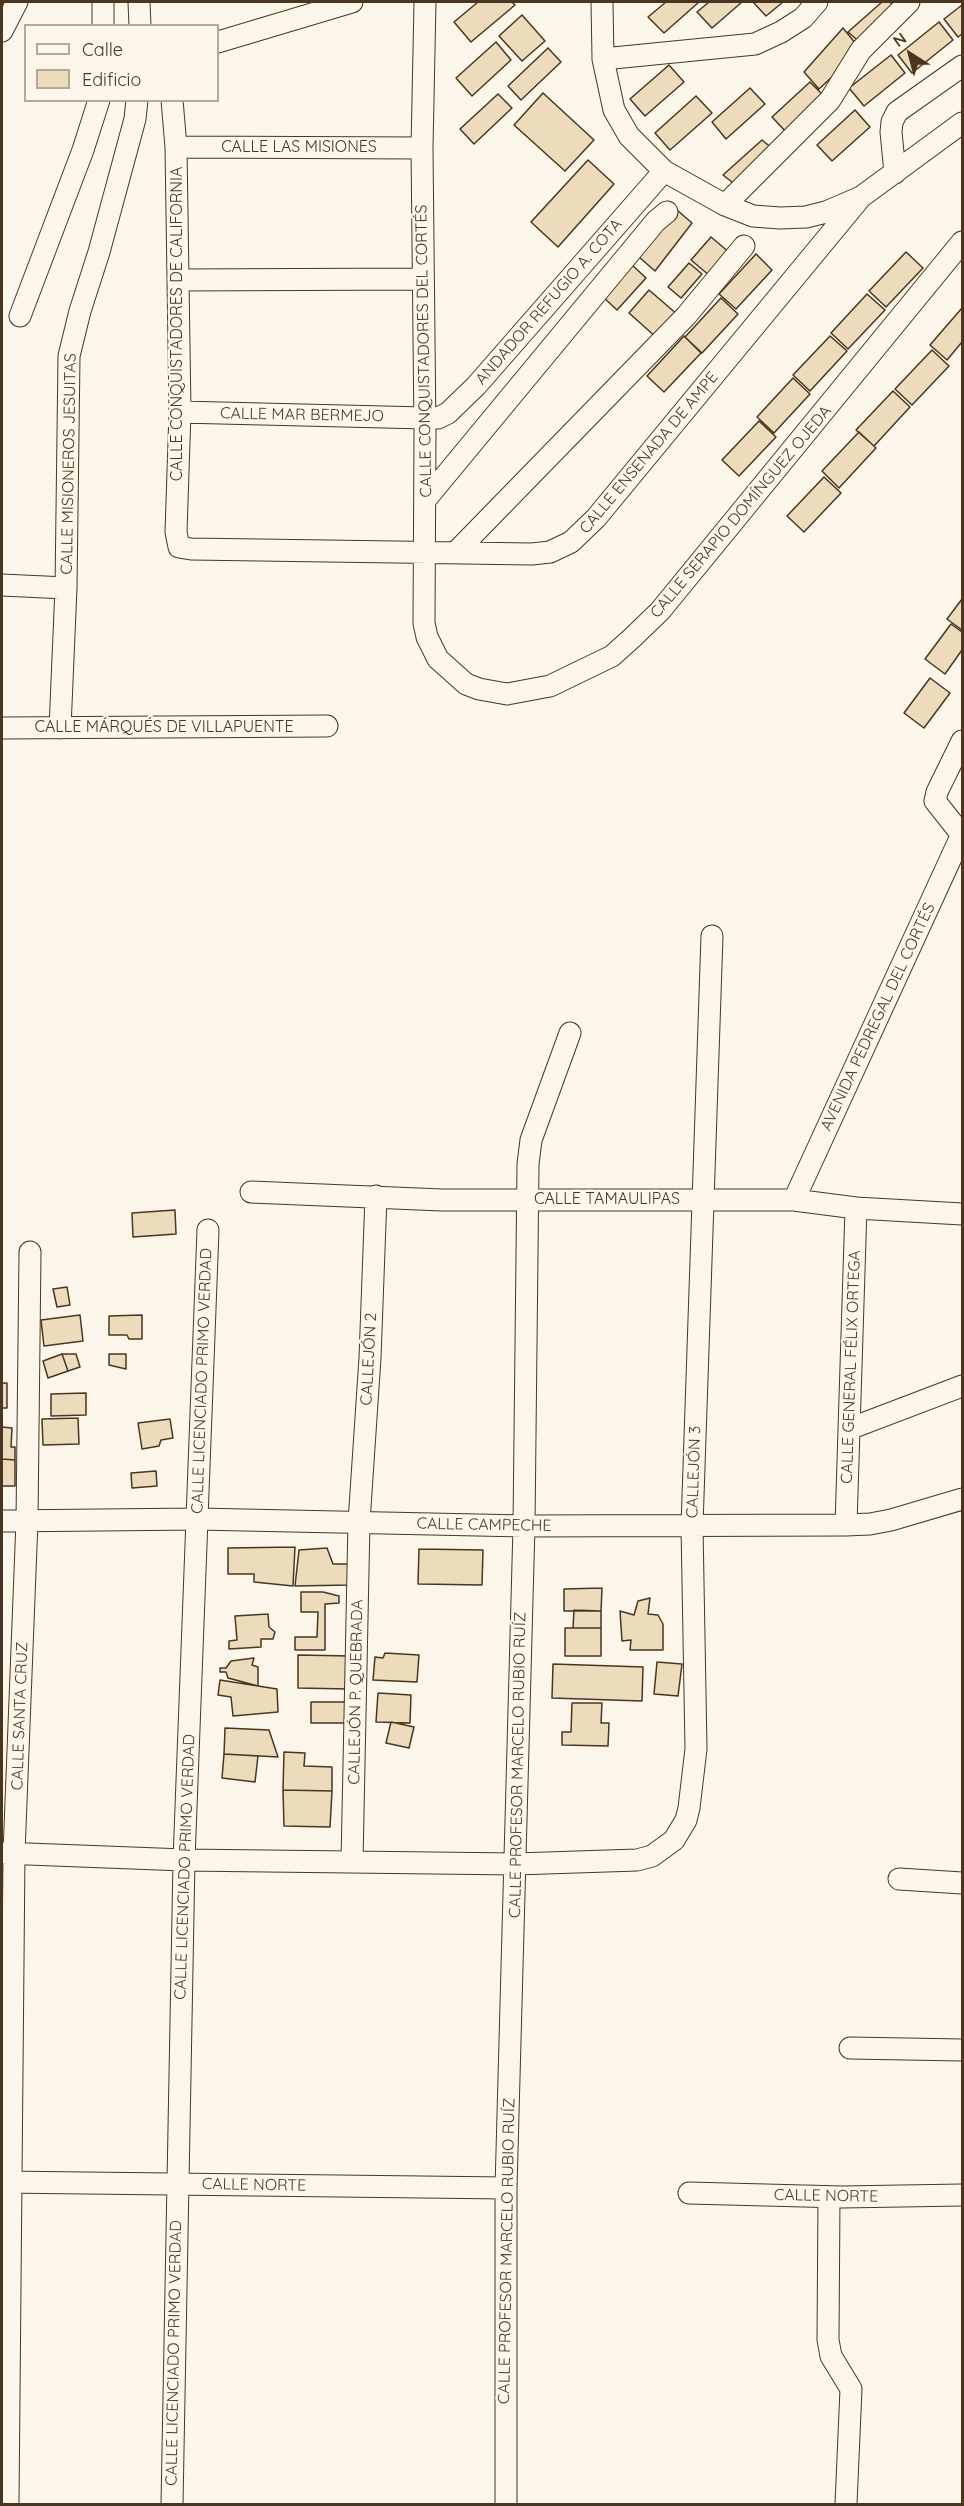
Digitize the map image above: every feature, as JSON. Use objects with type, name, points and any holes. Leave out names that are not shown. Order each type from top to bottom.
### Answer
[{"type":"street","points":[[2,32],[16,2]]},
{"type":"street","points":[[103,2],[103,24]]},
{"type":"street","points":[[139,2],[140,24]]},
{"type":"street","points":[[219,42],[352,2]]},
{"type":"street","name":"CALLE CONQUISTADORES DEL CORTÉS","points":[[425,2],[422,148],[426,499],[424,623],[427,637],[438,659],[466,684]]},
{"type":"street","points":[[602,2],[603,59],[614,110],[629,136],[664,171],[724,205],[753,216],[789,218],[826,212],[861,197],[963,123]]},
{"type":"street","points":[[603,59],[754,44],[781,33],[803,18],[817,2]]},
{"type":"street","points":[[724,205],[830,100],[861,50],[909,2]]},
{"type":"street","points":[[895,173],[891,132],[892,122],[897,112],[963,66]]},
{"type":"street","points":[[20,316],[83,150],[98,102]]},
{"type":"street","name":"CALLE MISIONEROS JESUITAS","points":[[60,728],[66,588],[69,356],[135,118],[137,102]]},
{"type":"street","name":"CALLE CONQUISTADORES DE CALIFORNIA","points":[[172,102],[176,147],[180,412],[176,532],[179,547]]},
{"type":"street","name":"CALLE LAS MISIONES","points":[[176,147],[422,148]]},
{"type":"street","name":"ANDADOR REFUGIO A. COTA","points":[[425,418],[448,413],[460,403],[664,171]]},
{"type":"street","name":"CALLE ENSENADA DE AMPE","points":[[179,547],[426,553],[532,554],[550,552],[582,533],[861,197]]},
{"type":"street","points":[[426,499],[656,221],[667,212]]},
{"type":"street","name":"CALLE SERAPIO DOMÍNGUEZ OJEDA","points":[[466,684],[507,694],[550,686],[612,656],[668,602],[963,242]]},
{"type":"street","points":[[455,553],[686,316],[744,246]]},
{"type":"street","points":[[178,280],[422,279]]},
{"type":"street","name":"CALLE MAR BERMEJO","points":[[180,412],[425,418]]},
{"type":"street","points":[[2,585],[66,588]]},
{"type":"street","name":"CALLE MÁRQUÉS DE VILLAPUENTE","points":[[2,728],[327,726]]},
{"type":"street","points":[[962,834],[940,809],[936,801],[937,792],[963,741]]},
{"type":"street","name":"AVENIDA PEDREGAL DEL CORTÉS","points":[[794,1200],[962,834]]},
{"type":"street","name":"CALLEJÓN 3","points":[[8,1853],[184,1860],[516,1864],[637,1860],[652,1856],[666,1848],[681,1831],[689,1808],[696,1749],[692,1526],[712,936]]},
{"type":"street","name":"CALLE PROFESOR MARCELO RUBIO RUÍZ","points":[[506,2505],[506,2188],[524,1526],[528,1155],[531,1140],[570,1033]]},
{"type":"street","name":"CALLE TAMAULIPAS","points":[[250,1192],[442,1200],[528,1198],[794,1200],[856,1208],[963,1214]]},
{"type":"street","name":"CALLEJÓN 2","points":[[359,1522],[370,1358],[376,1196]]},
{"type":"street","name":"CALLE GENERAL FÉLIX ORTEGA","points":[[846,1525],[856,1208]]},
{"type":"street","name":"CALLE LICENCIADO PRIMO VERDAD","points":[[172,2505],[184,1860],[208,1230]]},
{"type":"street","name":"CALLE SANTA CRUZ","points":[[8,2505],[8,1853],[27,1521],[30,1252]]},
{"type":"street","points":[[849,1429],[963,1386]]},
{"type":"street","name":"CALLE CAMPECHE","points":[[2,1521],[198,1519],[524,1526],[846,1525],[891,1520],[963,1499]]},
{"type":"street","name":"CALLEJÓN P. QUEBRADA","points":[[352,1861],[359,1522]]},
{"type":"street","points":[[899,1879],[963,1883]]},
{"type":"street","points":[[850,2048],[963,2050]]},
{"type":"street","name":"CALLE NORTE","points":[[7,2182],[506,2188]]},
{"type":"street","name":"CALLE NORTE","points":[[689,2193],[829,2197],[963,2195]]},
{"type":"street","points":[[829,2197],[828,2340],[831,2356],[851,2389],[846,2505]]},
{"type":"building","points":[[478,2],[512,2],[515,5],[471,42],[454,22]]},
{"type":"building","points":[[666,2],[699,2],[664,33],[648,17]]},
{"type":"building","points":[[709,2],[742,2],[712,28],[697,12]]},
{"type":"building","points":[[753,2],[783,2],[766,16]]},
{"type":"building","points":[[882,2],[890,2],[896,8],[862,44],[848,32]]},
{"type":"building","points":[[962,5],[962,34],[958,37],[944,19]]},
{"type":"building","points":[[522,15],[545,41],[522,61],[499,36]]},
{"type":"building","points":[[939,22],[953,40],[912,73],[898,55]]},
{"type":"building","points":[[843,28],[861,50],[819,89],[804,72]]},
{"type":"building","points":[[496,42],[511,60],[472,96],[456,78]]},
{"type":"building","points":[[548,48],[561,62],[521,100],[508,86]]},
{"type":"building","points":[[891,55],[905,73],[864,106],[849,88]]},
{"type":"building","points":[[669,65],[684,82],[645,116],[630,99]]},
{"type":"building","points":[[810,82],[824,96],[787,133],[772,117]]},
{"type":"building","points":[[750,88],[765,104],[726,139],[712,122]]},
{"type":"building","points":[[543,93],[594,140],[565,171],[514,125]]},
{"type":"building","points":[[498,94],[512,108],[474,144],[460,129]]},
{"type":"building","points":[[696,96],[712,113],[670,150],[655,133]]},
{"type":"building","points":[[855,110],[870,127],[832,161],[817,145]]},
{"type":"building","points":[[762,140],[773,149],[737,186],[723,175]]},
{"type":"building","points":[[588,160],[614,184],[558,247],[531,222]]},
{"type":"building","points":[[677,210],[692,223],[655,271],[639,257]]},
{"type":"building","points":[[711,237],[730,253],[710,276],[691,260]]},
{"type":"building","points":[[906,252],[923,268],[886,307],[869,291]]},
{"type":"building","points":[[756,254],[772,270],[736,309],[719,294]]},
{"type":"building","points":[[630,263],[646,278],[617,310],[601,295]]},
{"type":"building","points":[[689,263],[702,274],[681,298],[668,287]]},
{"type":"building","points":[[649,290],[678,315],[657,338],[629,313]]},
{"type":"building","points":[[867,294],[885,310],[848,349],[831,333]]},
{"type":"building","points":[[721,298],[738,314],[702,353],[685,337]]},
{"type":"building","points":[[962,308],[962,342],[947,360],[930,345]]},
{"type":"building","points":[[684,336],[701,353],[664,392],[647,376]]},
{"type":"building","points":[[830,336],[847,351],[810,391],[793,375]]},
{"type":"building","points":[[932,350],[949,366],[912,405],[895,389]]},
{"type":"building","points":[[793,378],[810,394],[774,433],[757,417]]},
{"type":"building","points":[[893,391],[910,407],[874,446],[856,430]]},
{"type":"building","points":[[759,421],[776,437],[739,476],[722,460]]},
{"type":"building","points":[[859,432],[876,448],[839,488],[822,471]]},
{"type":"building","points":[[824,477],[841,493],[804,532],[787,516]]},
{"type":"building","points":[[962,599],[962,630],[947,619]]},
{"type":"building","points":[[951,624],[962,632],[962,650],[945,674],[925,659]]},
{"type":"building","points":[[930,678],[950,693],[924,728],[904,713]]},
{"type":"building","points":[[175,1210],[176,1234],[133,1237],[132,1213]]},
{"type":"building","points":[[67,1287],[70,1305],[57,1307],[53,1289]]},
{"type":"building","points":[[80,1315],[83,1341],[44,1346],[41,1320]]},
{"type":"building","points":[[142,1315],[142,1339],[129,1339],[127,1335],[109,1335],[109,1316]]},
{"type":"building","points":[[62,1354],[68,1371],[48,1378],[43,1361]]},
{"type":"building","points":[[62,1354],[76,1354],[80,1367],[68,1371]]},
{"type":"building","points":[[109,1354],[126,1354],[126,1369],[109,1365]]},
{"type":"building","points":[[2,1383],[7,1383],[7,1408],[2,1408]]},
{"type":"building","points":[[86,1393],[86,1415],[51,1416],[51,1394]]},
{"type":"building","points":[[78,1418],[79,1444],[43,1445],[42,1419]]},
{"type":"building","points":[[170,1419],[173,1438],[161,1440],[159,1446],[142,1449],[138,1423]]},
{"type":"building","points":[[2,1427],[12,1428],[11,1447],[15,1447],[15,1460],[2,1459]]},
{"type":"building","points":[[2,1459],[15,1460],[15,1486],[2,1486]]},
{"type":"building","points":[[156,1471],[157,1486],[132,1488],[131,1473]]},
{"type":"building","points":[[295,1547],[293,1586],[254,1582],[254,1574],[228,1574],[228,1548]]},
{"type":"building","points":[[327,1548],[333,1564],[350,1564],[350,1585],[295,1586],[299,1550]]},
{"type":"building","points":[[419,1549],[483,1550],[482,1585],[418,1584]]},
{"type":"building","points":[[602,1588],[601,1611],[564,1611],[564,1589]]},
{"type":"building","points":[[301,1592],[323,1592],[339,1596],[339,1603],[325,1604],[325,1650],[295,1650],[295,1637],[317,1637],[318,1612],[301,1612]]},
{"type":"building","points":[[650,1598],[648,1614],[658,1615],[663,1624],[663,1650],[630,1650],[631,1640],[622,1641],[620,1611],[634,1615],[638,1601]]},
{"type":"building","points":[[574,1610],[601,1611],[601,1628],[573,1628]]},
{"type":"building","points":[[268,1614],[269,1627],[275,1632],[273,1639],[261,1639],[261,1647],[229,1649],[229,1641],[237,1640],[235,1616]]},
{"type":"building","points":[[565,1628],[601,1628],[601,1656],[565,1656]]},
{"type":"building","points":[[385,1653],[419,1655],[417,1682],[373,1680],[375,1657],[383,1658]]},
{"type":"building","points":[[298,1655],[350,1656],[349,1689],[298,1688]]},
{"type":"building","points":[[254,1658],[252,1665],[258,1667],[258,1686],[228,1678],[226,1672],[220,1672],[220,1668],[226,1668],[231,1661]]},
{"type":"building","points":[[657,1662],[682,1664],[678,1696],[654,1694]]},
{"type":"building","points":[[553,1664],[643,1667],[642,1701],[552,1698]]},
{"type":"building","points":[[220,1680],[277,1689],[278,1712],[233,1716],[231,1697],[218,1695]]},
{"type":"building","points":[[378,1693],[411,1695],[410,1723],[376,1722]]},
{"type":"building","points":[[311,1702],[350,1702],[350,1723],[311,1723]]},
{"type":"building","points":[[572,1703],[602,1703],[601,1723],[609,1723],[608,1746],[562,1745],[562,1732],[571,1732]]},
{"type":"building","points":[[391,1722],[414,1727],[409,1748],[386,1743]]},
{"type":"building","points":[[225,1728],[269,1730],[278,1757],[224,1754]]},
{"type":"building","points":[[284,1752],[305,1753],[304,1766],[332,1767],[332,1791],[283,1790]]},
{"type":"building","points":[[224,1754],[258,1756],[255,1782],[222,1778]]},
{"type":"building","points":[[283,1790],[332,1791],[330,1827],[284,1826]]}]
